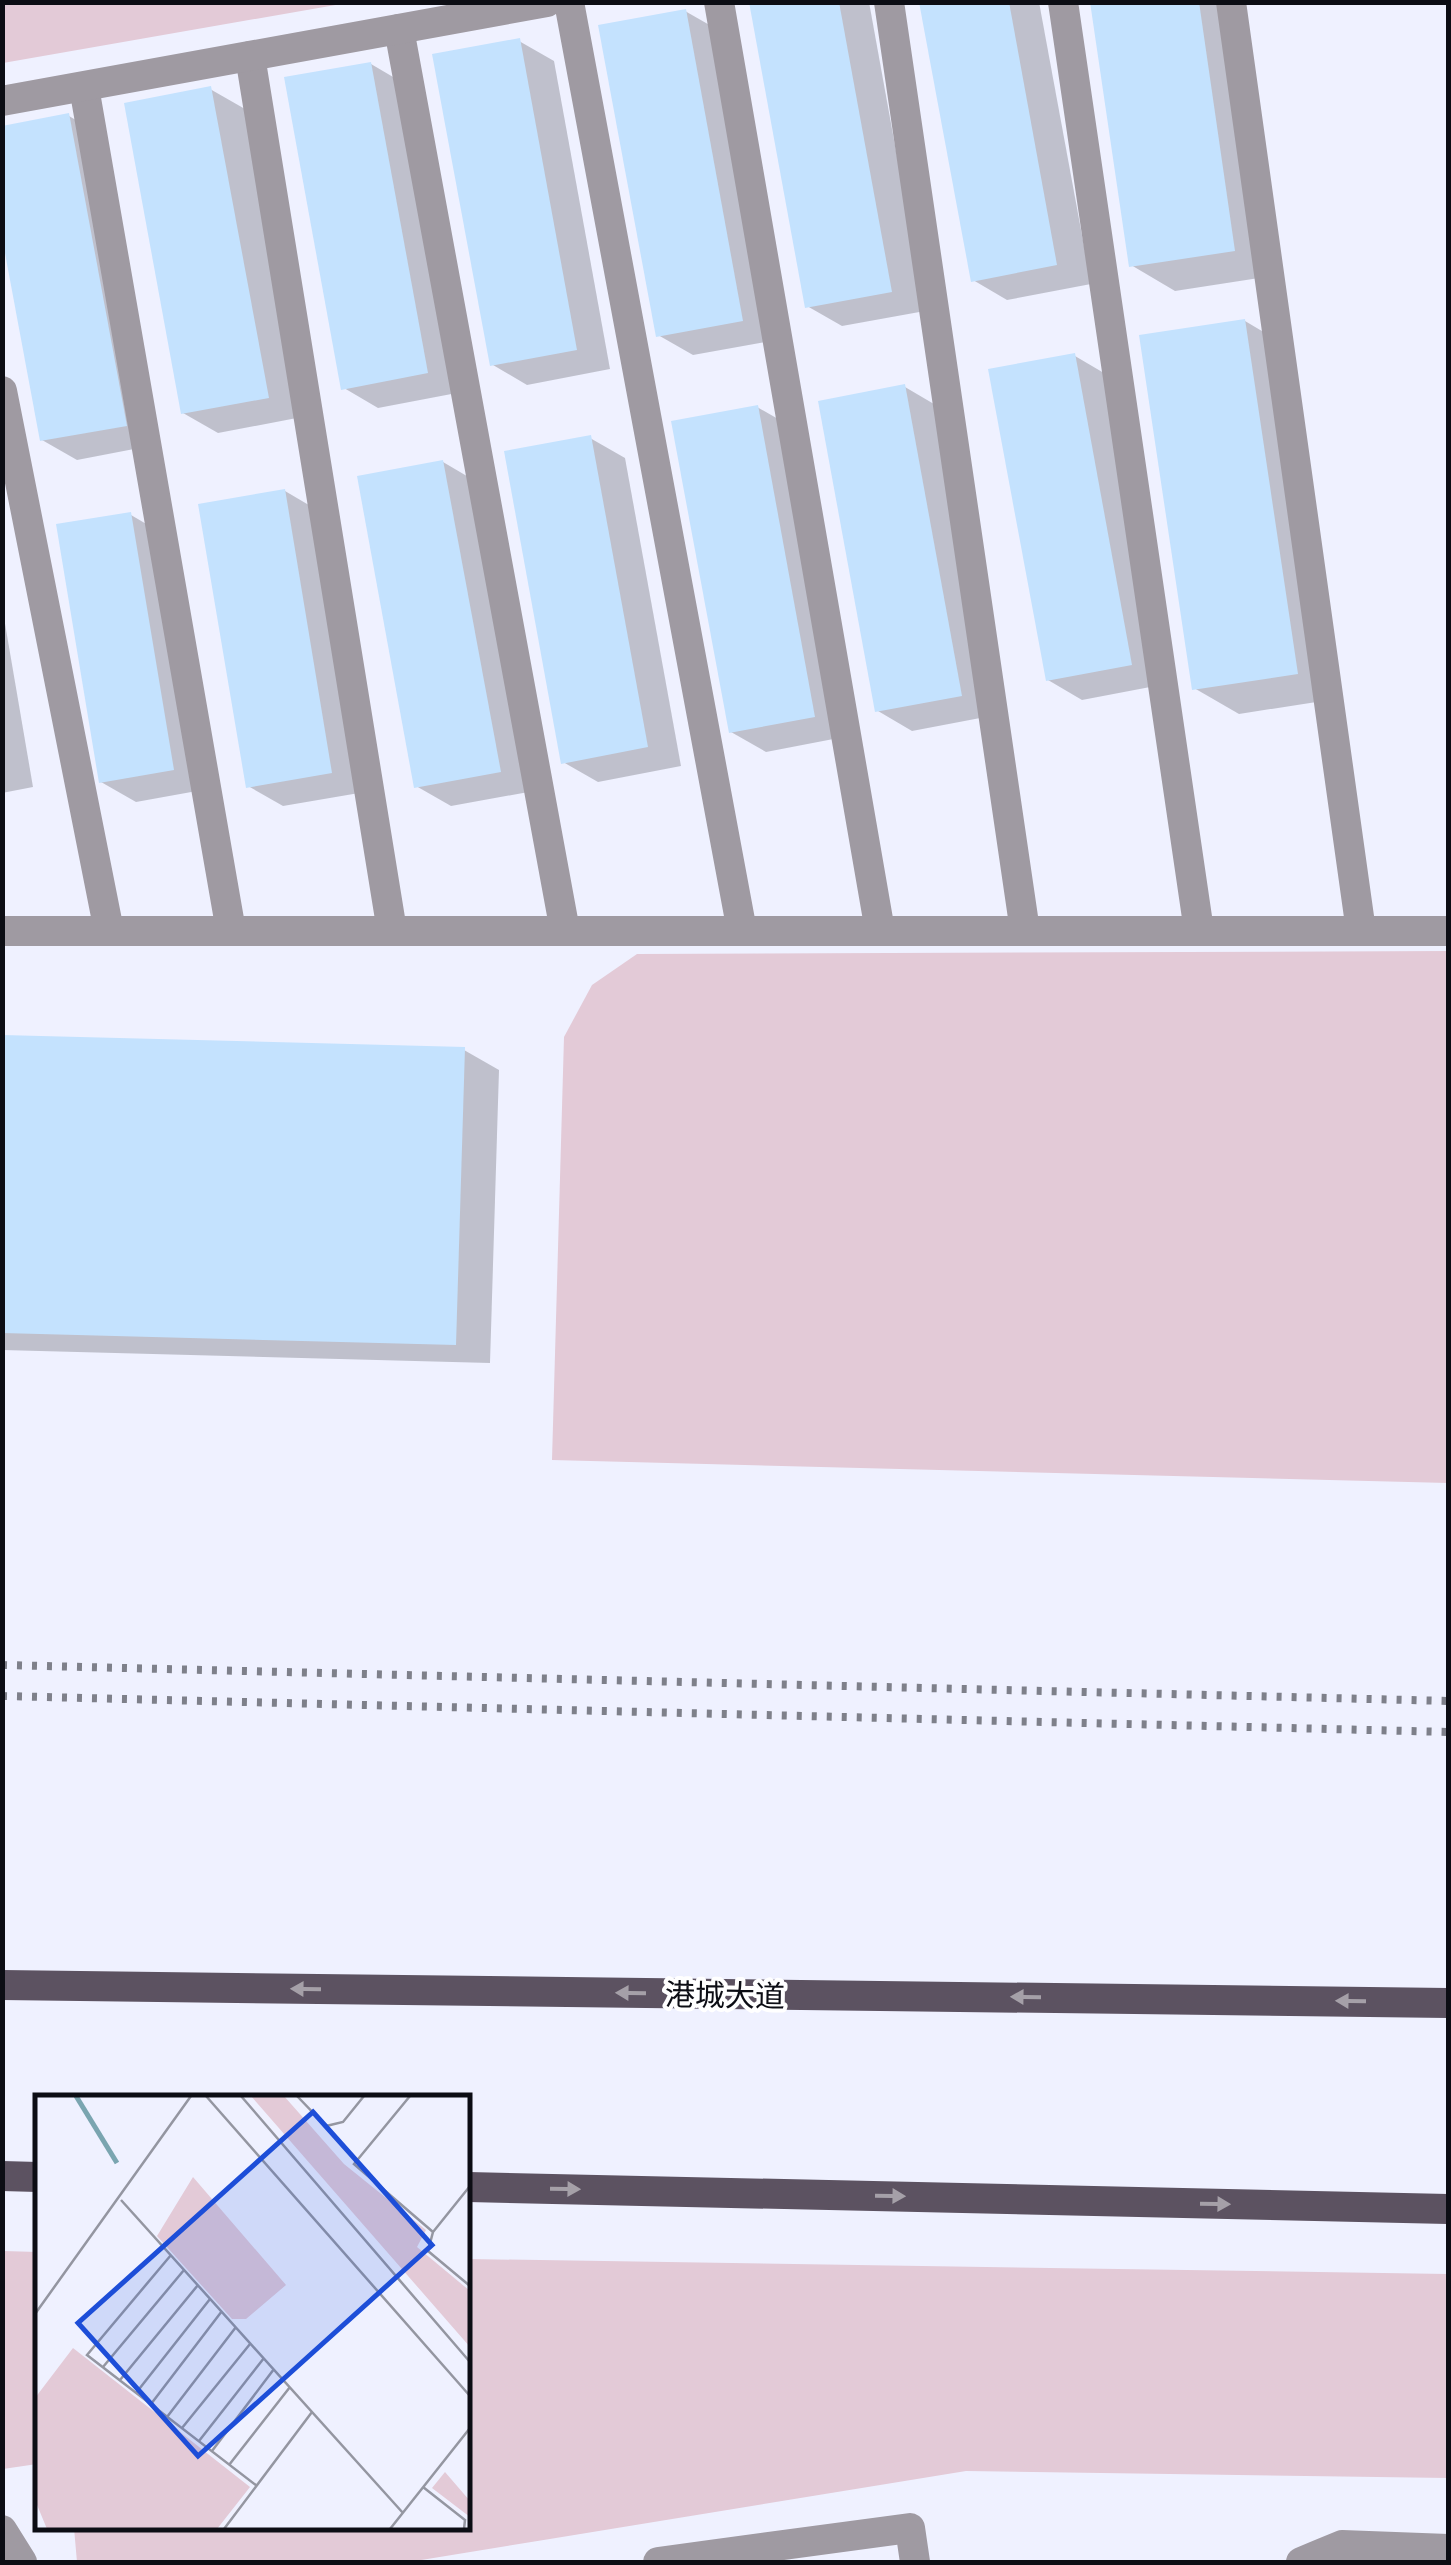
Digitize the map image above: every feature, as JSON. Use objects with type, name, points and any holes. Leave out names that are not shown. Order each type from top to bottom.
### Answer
[{"type":"main road","name":"港城大道","points":[[2,1984],[1448,2003]]},
{"type":"main road","points":[[2,2176],[35,2177]]},
{"type":"main road","points":[[470,2187],[1448,2209]]},
{"type":"lane","points":[[2,102],[547,2]]},
{"type":"lane","points":[[569,2],[742,931]]},
{"type":"lane","points":[[719,2],[880,931]]},
{"type":"lane","points":[[888,2],[1024,931]]},
{"type":"lane","points":[[1063,2],[1199,931]]},
{"type":"lane","points":[[1230,2],[1360,930]]},
{"type":"lane","points":[[399,29],[565,931]]},
{"type":"lane","points":[[250,56],[392,931]]},
{"type":"lane","points":[[84,86],[231,931]]},
{"type":"lane","points":[[2,391],[110,931]]},
{"type":"lane","points":[[2,931],[1448,930]]},
{"type":"lane","points":[[658,2562],[910,2528],[915,2562]]},
{"type":"lane","points":[[2,2530],[22,2562]]},
{"type":"lane","points":[[1301,2562],[1342,2545],[1448,2549]]},
{"type":"shaded area","points":[[3,2],[347,2],[347,3],[3,63]]},
{"type":"shaded area","points":[[1448,951],[1448,1483],[552,1460],[564,1037],[592,985],[637,954]]},
{"type":"shaded area","points":[[3,2251],[35,2252],[35,2464],[3,2469]]},
{"type":"shaded area","points":[[470,2259],[1448,2274],[1448,2478],[966,2471],[409,2562],[77,2562],[74,2530],[470,2530]]},
{"type":"building","points":[[749,2],[839,2],[892,292],[805,308]]},
{"type":"building","points":[[919,2],[1009,2],[1057,265],[971,282]]},
{"type":"building","points":[[1090,2],[1199,2],[1235,251],[1129,267]]},
{"type":"building","points":[[686,9],[743,321],[656,337],[598,25]]},
{"type":"building","points":[[520,38],[577,350],[490,366],[432,54]]},
{"type":"building","points":[[371,62],[428,373],[341,390],[284,77]]},
{"type":"building","points":[[211,86],[269,398],[181,414],[124,103]]},
{"type":"building","points":[[69,113],[127,426],[40,441],[2,237],[2,126]]},
{"type":"building","points":[[1245,319],[1298,674],[1192,690],[1139,335]]},
{"type":"building","points":[[1075,353],[1132,665],[1046,681],[988,369]]},
{"type":"building","points":[[905,384],[962,696],[875,712],[818,401]]},
{"type":"building","points":[[758,405],[815,717],[729,733],[671,421]]},
{"type":"building","points":[[591,435],[648,747],[561,764],[504,451]]},
{"type":"building","points":[[443,460],[501,772],[414,788],[357,476]]},
{"type":"building","points":[[285,489],[332,773],[246,788],[198,504]]},
{"type":"building","points":[[131,512],[174,770],[99,783],[56,524]]},
{"type":"building","points":[[2,1035],[465,1047],[456,1345],[2,1333]]},
{"type":"railway","points":[[2,1665],[1448,1701]]},
{"type":"railway","points":[[2,1696],[1448,1732]]}]
